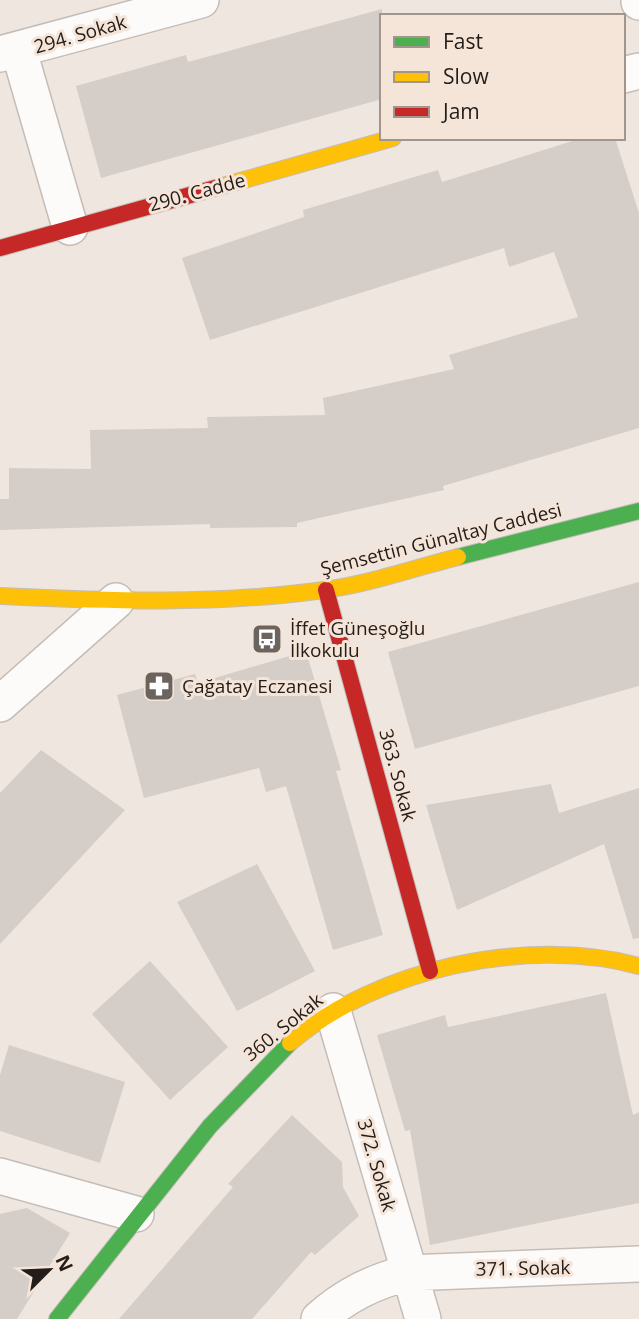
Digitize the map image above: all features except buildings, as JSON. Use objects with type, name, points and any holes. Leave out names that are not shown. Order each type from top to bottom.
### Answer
[{"type":"street","name":"294. Sokak","points":[[9,52],[201,0]]},
{"type":"street","points":[[9,52],[70,227]]},
{"type":"street","name":"290. Cadde","points":[[0,248],[386,140]]},
{"type":"street","name":"Şemsettin Günaltay Caddesi","points":[[0,596],[116,601],[224,599],[326,590],[639,511]]},
{"type":"street","name":"363. Sokak","points":[[326,590],[430,971]]},
{"type":"street","points":[[0,704],[116,601]]},
{"type":"street","name":"360. Sokak","points":[[58,1319],[136,1214],[239,1091],[284,1048],[333,1011],[386,986],[430,971],[544,952],[596,954],[639,966]]},
{"type":"street","name":"372. Sokak","points":[[333,1011],[407,1273],[423,1319]]},
{"type":"street","points":[[0,1175],[136,1214]]},
{"type":"street","name":"371. Sokak","points":[[319,1319],[336,1303],[372,1282],[407,1273],[639,1264]]},
{"type":"traffic: fast","points":[[458,557],[639,511]]},
{"type":"traffic: fast","points":[[57,1319],[210,1126],[290,1043]]},
{"type":"traffic: slow","points":[[219,187],[386,140]]},
{"type":"traffic: slow","points":[[0,596],[203,600],[284,595],[358,584],[458,557]]},
{"type":"traffic: slow","points":[[290,1043],[325,1017],[366,995],[409,978],[456,965],[503,957],[550,955],[596,958],[639,966]]},
{"type":"traffic: jam","points":[[0,248],[219,187]]},
{"type":"traffic: jam","points":[[326,590],[430,971]]},
{"type":"place","name":"İffet Güneşoğlu İlkokulu","points":[[267,639]]},
{"type":"place","name":"Çağatay Eczanesi","points":[[159,686]]}]
